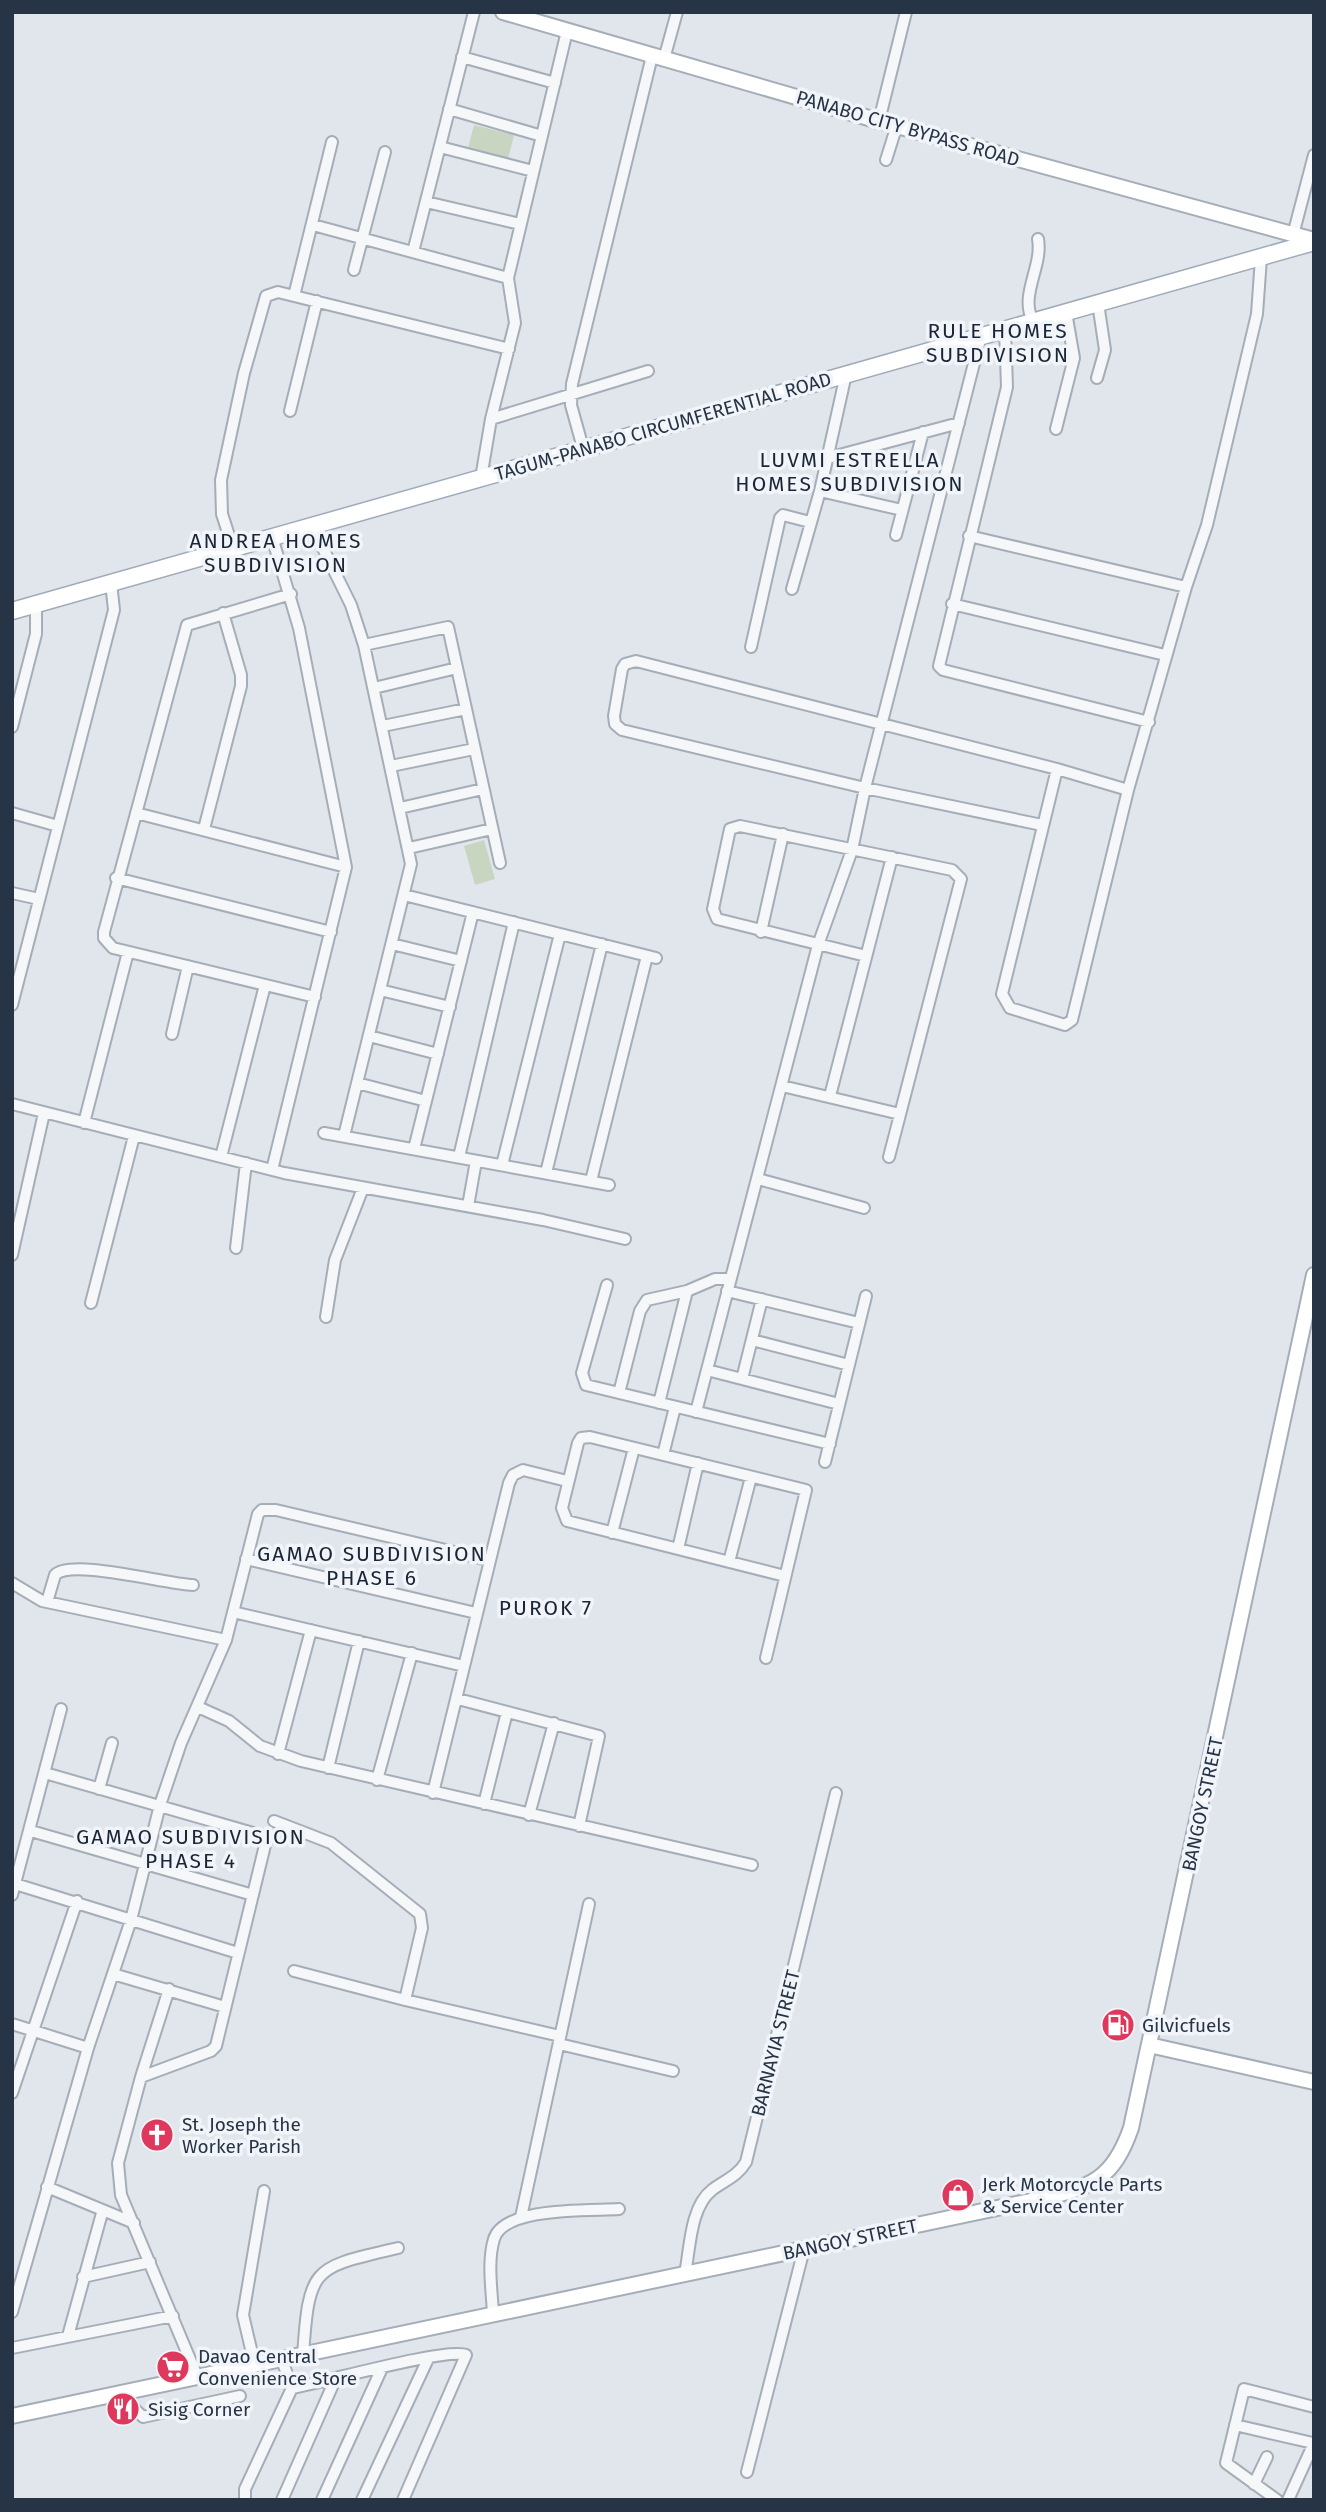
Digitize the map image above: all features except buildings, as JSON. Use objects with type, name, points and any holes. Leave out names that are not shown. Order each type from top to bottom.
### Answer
[{"type":"main road","name":"PANABO CITY BYPASS ROAD","points":[[503,12],[879,121],[1314,241]]},
{"type":"main road","name":"TAGUM-PANABO CIRCUMFERENTIAL ROAD","points":[[12,611],[1314,241]]},
{"type":"main road","name":"BANGOY STREET","points":[[12,2416],[1089,2186],[1110,2171],[1125,2146],[1149,2045],[1314,1275]]},
{"type":"main road","points":[[1149,2045],[1314,2082]]},
{"type":"street","points":[[413,253],[474,12]]},
{"type":"street","points":[[583,448],[571,393],[658,57],[677,12]]},
{"type":"street","points":[[879,121],[906,12]]},
{"type":"street","points":[[481,478],[491,419],[515,323],[508,278],[567,31]]},
{"type":"street","points":[[462,57],[555,83]]},
{"type":"street","points":[[449,109],[542,136]]},
{"type":"street","points":[[886,160],[897,125]]},
{"type":"street","points":[[295,296],[332,142]]},
{"type":"street","points":[[440,147],[533,171]]},
{"type":"street","points":[[354,270],[385,152]]},
{"type":"street","points":[[1293,234],[1314,155]]},
{"type":"street","points":[[426,202],[520,224]]},
{"type":"street","points":[[313,225],[508,278]]},
{"type":"street","points":[[1032,321],[1027,306],[1038,261],[1038,239]]},
{"type":"street","points":[[1057,769],[1002,994],[1010,1008],[1068,1024],[1072,1020],[1128,790],[1149,722],[1165,655],[1207,525],[1251,341],[1261,258]]},
{"type":"street","points":[[233,548],[222,514],[221,489],[244,373],[266,296],[278,292],[509,349]]},
{"type":"street","points":[[290,411],[317,302]]},
{"type":"street","points":[[1097,378],[1105,350],[1098,303]]},
{"type":"street","points":[[1056,429],[1074,358],[1066,312]]},
{"type":"street","points":[[1005,329],[1007,387],[938,662],[943,670],[1149,722]]},
{"type":"street","points":[[696,1412],[818,945],[852,850],[865,788],[981,336]]},
{"type":"street","points":[[491,419],[648,371]]},
{"type":"street","points":[[792,589],[820,491],[846,374]]},
{"type":"street","points":[[828,458],[959,423]]},
{"type":"street","points":[[896,535],[923,432]]},
{"type":"street","points":[[820,491],[902,510]]},
{"type":"street","points":[[751,647],[780,518],[783,515],[810,522]]},
{"type":"street","points":[[312,526],[346,594],[364,645],[409,848],[410,872],[344,1136]]},
{"type":"street","points":[[969,536],[1186,586]]},
{"type":"street","points":[[272,537],[291,594],[345,867],[272,1170]]},
{"type":"street","points":[[12,1004],[18,961],[39,899],[114,610],[111,583]]},
{"type":"street","points":[[291,594],[191,622],[184,630],[116,878],[104,938],[113,948],[315,997]]},
{"type":"street","points":[[12,727],[36,634],[36,604]]},
{"type":"street","points":[[952,604],[1165,655]]},
{"type":"street","points":[[204,829],[241,686],[241,675],[223,613]]},
{"type":"street","points":[[364,645],[448,627],[500,863]]},
{"type":"street","points":[[1042,825],[865,788],[622,730],[615,724],[614,716],[622,669],[625,664],[636,661],[1057,769],[1128,790]]},
{"type":"street","points":[[374,688],[457,668]]},
{"type":"street","points":[[383,726],[466,709]]},
{"type":"street","points":[[391,766],[474,749]]},
{"type":"street","points":[[400,808],[483,789]]},
{"type":"street","points":[[12,813],[58,826]]},
{"type":"street","points":[[136,813],[345,867]]},
{"type":"street","points":[[866,956],[722,923],[714,915],[728,832],[740,826],[783,834],[952,870],[958,875],[961,884],[889,1157]]},
{"type":"street","points":[[409,848],[492,829]]},
{"type":"street","points":[[761,932],[783,834]]},
{"type":"street","points":[[830,1096],[892,858]]},
{"type":"street","points":[[116,878],[331,932]]},
{"type":"street","points":[[12,892],[39,899]]},
{"type":"street","points":[[404,895],[651,957],[591,1181]]},
{"type":"street","points":[[414,1149],[474,912]]},
{"type":"street","points":[[459,1157],[514,922]]},
{"type":"street","points":[[502,1165],[560,934]]},
{"type":"street","points":[[392,944],[461,961]]},
{"type":"street","points":[[546,1173],[602,944]]},
{"type":"street","points":[[84,1123],[128,952]]},
{"type":"street","points":[[172,1034],[188,966]]},
{"type":"street","points":[[220,1157],[265,985]]},
{"type":"street","points":[[380,990],[450,1007]]},
{"type":"street","points":[[369,1036],[438,1054]]},
{"type":"street","points":[[357,1083],[426,1101]]},
{"type":"street","points":[[782,1086],[900,1114]]},
{"type":"street","points":[[12,1104],[272,1170],[472,1207],[625,1240]]},
{"type":"street","points":[[12,1255],[44,1113]]},
{"type":"street","points":[[324,1133],[609,1185]]},
{"type":"street","points":[[91,1303],[134,1136]]},
{"type":"street","points":[[472,1207],[480,1161]]},
{"type":"street","points":[[236,1248],[246,1163]]},
{"type":"street","points":[[758,1179],[864,1209]]},
{"type":"street","points":[[326,1317],[335,1260],[363,1188]]},
{"type":"street","points":[[619,1393],[643,1303],[652,1297],[687,1291],[715,1279],[762,1299],[859,1323]]},
{"type":"street","points":[[607,1285],[582,1378],[586,1385],[830,1444]]},
{"type":"street","points":[[659,1403],[687,1291]]},
{"type":"street","points":[[825,1462],[866,1296]]},
{"type":"street","points":[[742,1379],[762,1299]]},
{"type":"street","points":[[752,1340],[849,1365]]},
{"type":"street","points":[[706,1370],[839,1404]]},
{"type":"street","points":[[663,1455],[675,1407]]},
{"type":"street","points":[[766,1658],[806,1490],[590,1437],[582,1438],[567,1481],[562,1508],[564,1518],[572,1523],[785,1576]]},
{"type":"street","points":[[612,1533],[634,1448]]},
{"type":"street","points":[[678,1549],[698,1464]]},
{"type":"street","points":[[433,1793],[458,1699],[488,1560],[513,1475],[523,1470],[567,1481]]},
{"type":"street","points":[[729,1562],[751,1477]]},
{"type":"street","points":[[12,2312],[88,2048],[131,1920],[160,1805],[177,1752],[226,1640],[258,1514],[262,1510],[276,1510],[488,1560]]},
{"type":"street","points":[[246,1559],[476,1613]]},
{"type":"street","points":[[47,1602],[55,1574],[73,1566],[171,1584],[193,1585]]},
{"type":"street","points":[[12,1583],[47,1602],[226,1640]]},
{"type":"street","points":[[233,1612],[464,1666]]},
{"type":"street","points":[[278,1754],[311,1630]]},
{"type":"street","points":[[328,1768],[359,1641]]},
{"type":"street","points":[[377,1780],[412,1653]]},
{"type":"street","points":[[458,1699],[591,1732],[600,1740],[579,1826]]},
{"type":"street","points":[[198,1707],[229,1721],[260,1746],[278,1754],[377,1780],[752,1865]]},
{"type":"street","points":[[61,1709],[31,1830],[13,1887],[77,1901],[238,1953]]},
{"type":"street","points":[[484,1804],[507,1712]]},
{"type":"street","points":[[529,1815],[554,1723]]},
{"type":"street","points":[[99,1789],[112,1743]]},
{"type":"street","points":[[45,1773],[265,1835],[268,1841],[219,2038],[211,2051],[141,2077]]},
{"type":"street","name":"BARNAYIA STREET","points":[[685,2274],[698,2209],[704,2197],[732,2180],[746,2162],[836,1793]]},
{"type":"street","points":[[274,1821],[331,1843],[420,1914],[422,1928],[405,2000]]},
{"type":"street","points":[[31,1830],[253,1895]]},
{"type":"street","points":[[12,2093],[77,1901]]},
{"type":"street","points":[[521,2217],[589,1903]]},
{"type":"street","points":[[294,1971],[673,2071]]},
{"type":"street","points":[[113,1974],[225,2007]]},
{"type":"street","points":[[170,1989],[141,2077],[118,2163],[121,2195],[197,2376]]},
{"type":"street","points":[[12,2024],[88,2048]]},
{"type":"street","points":[[47,2187],[102,2213],[134,2223]]},
{"type":"street","points":[[255,2366],[243,2315],[264,2191]]},
{"type":"street","points":[[493,2314],[492,2269],[495,2236],[521,2217],[619,2209]]},
{"type":"street","points":[[68,2336],[102,2213]]},
{"type":"street","points":[[303,2356],[308,2304],[319,2275],[335,2263],[398,2248]]},
{"type":"street","points":[[747,2472],[804,2249]]},
{"type":"street","points":[[83,2277],[150,2262]]},
{"type":"street","points":[[12,2348],[173,2316]]},
{"type":"street","points":[[292,2388],[428,2358],[459,2353],[466,2356],[402,2500]]},
{"type":"street","points":[[362,2500],[428,2358]]},
{"type":"street","points":[[245,2500],[245,2490],[292,2388],[282,2360]]},
{"type":"street","points":[[322,2500],[382,2368]]},
{"type":"street","points":[[282,2500],[335,2379]]},
{"type":"street","points":[[1277,2500],[1226,2463],[1244,2389],[1314,2407]]},
{"type":"street","points":[[118,2393],[143,2417],[240,2396]]},
{"type":"street","points":[[1235,2425],[1314,2443],[1288,2500]]},
{"type":"street","points":[[1254,2484],[1267,2457]]},
{"type":"green space","points":[[474,125],[514,135],[508,159],[468,148]]},
{"type":"green space","points":[[484,840],[495,879],[475,885],[464,846]]},
{"type":"place","name":"Gilvicfuels","points":[[1118,2025]]},
{"type":"place","name":"St. Joseph the Worker Parish","points":[[157,2135]]},
{"type":"place","name":"Jerk Motorcycle Parts & Service Center","points":[[958,2195]]},
{"type":"place","name":"Davao Central Convenience Store","points":[[173,2367]]},
{"type":"place","name":"Sisig Corner","points":[[123,2409]]},
{"type":"district","name":"RULE HOMES SUBDIVISION","points":[[998,343]]},
{"type":"district","name":"LUVMI ESTRELLA HOMES SUBDIVISION","points":[[850,472]]},
{"type":"district","name":"ANDREA HOMES SUBDIVISION","points":[[276,553]]},
{"type":"district","name":"GAMAO SUBDIVISION PHASE 6","points":[[372,1566]]},
{"type":"district","name":"PUROK 7","points":[[546,1608]]},
{"type":"district","name":"GAMAO SUBDIVISION PHASE 4","points":[[191,1849]]}]
